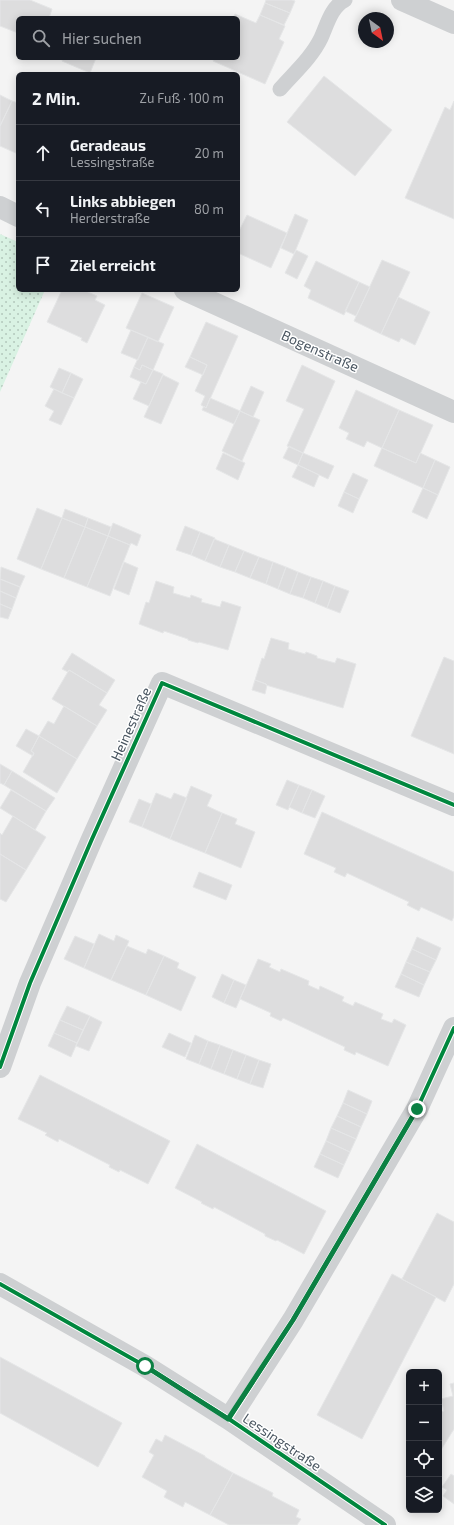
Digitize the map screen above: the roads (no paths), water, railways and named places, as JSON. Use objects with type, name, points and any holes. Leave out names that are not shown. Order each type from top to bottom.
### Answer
[{"type":"street","points":[[402,0],[454,23]]},
{"type":"street","points":[[0,207],[16,215]]},
{"type":"street","name":"Bogenstraße","points":[[189,292],[454,412]]},
{"type":"street","name":"Heinestraße","points":[[0,1067],[30,983],[95,832],[162,683],[454,805]]},
{"type":"street","points":[[228,1419],[293,1320],[417,1109],[454,1028]]},
{"type":"street","name":"Lessingstraße","points":[[0,1284],[145,1366],[228,1419],[385,1525]]},
{"type":"lane","points":[[280,89],[306,60],[320,39],[329,17],[340,3],[345,0]]}]
